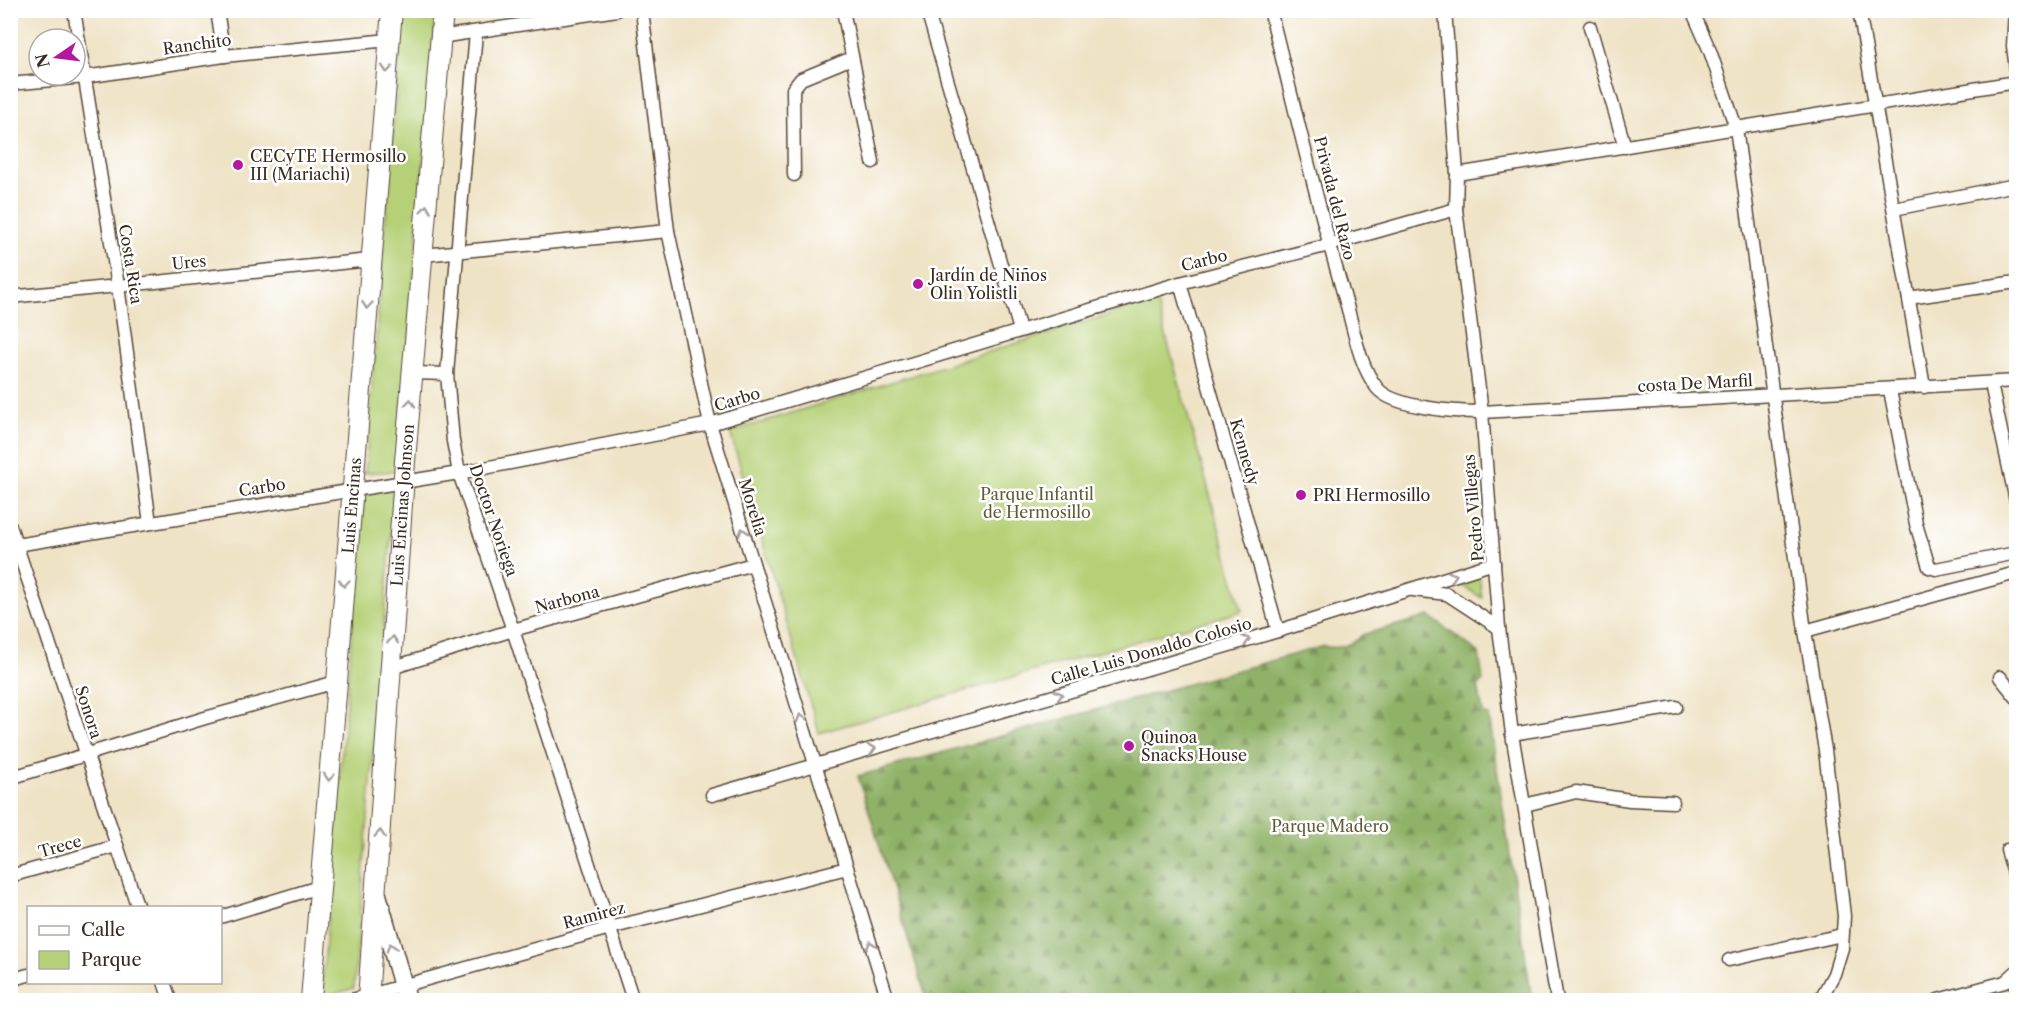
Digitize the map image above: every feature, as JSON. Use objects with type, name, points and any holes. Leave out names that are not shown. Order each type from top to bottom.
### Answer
[{"type":"main road","name":"Luis Encinas","points":[[311,1000],[392,10]]},
{"type":"main road","name":"Luis Encinas Johnson","points":[[363,999],[376,893],[404,482],[443,10]]},
{"type":"main road","points":[[376,893],[405,993]]},
{"type":"street","name":"Costa Rica","points":[[74,10],[77,27]]},
{"type":"street","points":[[217,10],[224,56]]},
{"type":"street","points":[[440,37],[617,10]]},
{"type":"street","name":"Morelia","points":[[642,10],[668,231],[710,424],[888,1000]]},
{"type":"street","points":[[843,10],[873,162]]},
{"type":"street","points":[[927,10],[1020,330]]},
{"type":"street","name":"Privada del Razo","points":[[1270,10],[1329,245],[1364,364],[1378,389]]},
{"type":"street","name":"Pedro Villegas","points":[[1445,10],[1457,174],[1456,209],[1482,412],[1499,628],[1512,734],[1557,1000]]},
{"type":"street","points":[[1692,10],[1710,51],[1736,128],[1805,631],[1826,761],[1844,916],[1842,948],[1834,974],[1820,1000]]},
{"type":"street","points":[[1859,10],[1924,387]]},
{"type":"street","points":[[2015,10],[2013,46],[2016,69]]},
{"type":"street","points":[[1590,27],[1625,147]]},
{"type":"street","name":"Doctor Noriega","points":[[476,32],[447,374],[449,416],[459,473],[513,630],[633,1000]]},
{"type":"street","name":"Ranchito","points":[[87,77],[224,56],[389,40]]},
{"type":"street","points":[[794,175],[791,112],[793,89],[801,79],[852,58]]},
{"type":"street","name":"Ranchito","points":[[10,84],[27,82]]},
{"type":"street","points":[[1457,174],[2016,82]]},
{"type":"street","name":"Costa Rica","points":[[87,84],[118,286],[150,523]]},
{"type":"street","points":[[1893,209],[2016,185]]},
{"type":"street","name":"Carbo","points":[[14,545],[459,473],[710,424],[1180,283],[1329,245],[1456,209]]},
{"type":"street","points":[[423,255],[668,231]]},
{"type":"street","name":"Ures","points":[[10,297],[370,260]]},
{"type":"street","points":[[1909,298],[2016,282]]},
{"type":"street","name":"Kennedy","points":[[1180,283],[1278,631]]},
{"type":"street","points":[[413,374],[447,374]]},
{"type":"street","name":"costa De Marfil","points":[[1378,389],[1401,401],[1419,405],[1457,412],[1482,412],[2016,381]]},
{"type":"street","points":[[1990,384],[2014,477],[2016,501]]},
{"type":"street","points":[[1890,390],[1916,524],[1929,567],[1936,569],[2016,553]]},
{"type":"street","name":"Sonora","points":[[10,526],[14,545],[137,906]]},
{"type":"street","name":"Calle Luis Donaldo Colosio","points":[[712,795],[1278,631],[1494,563]]},
{"type":"street","name":"Narbona","points":[[392,668],[513,630],[753,564]]},
{"type":"street","points":[[1805,631],[2016,573]]},
{"type":"street","points":[[1409,590],[1447,594],[1499,628]]},
{"type":"street","points":[[2000,677],[2016,698]]},
{"type":"street","points":[[10,778],[87,757],[205,718],[336,682]]},
{"type":"street","points":[[1512,734],[1676,707]]},
{"type":"street","points":[[1525,805],[1576,792],[1630,800],[1673,802]]},
{"type":"street","name":"Trece","points":[[10,876],[117,846]]},
{"type":"street","points":[[2007,850],[2016,880]]},
{"type":"street","name":"Ramirez","points":[[363,999],[405,993],[610,928],[847,868]]},
{"type":"street","points":[[222,916],[319,887]]},
{"type":"street","points":[[1729,960],[1842,935]]},
{"type":"street","points":[[1938,1000],[2005,982],[2016,972]]},
{"type":"street","points":[[10,980],[27,975]]},
{"type":"street","points":[[165,984],[170,1000]]},
{"type":"green space","points":[[403,11],[436,11],[398,471],[365,473]]},
{"type":"green space","name":"Parque Infantil de Hermosillo","points":[[1156,300],[1242,611],[819,733],[730,432]]},
{"type":"green space","points":[[395,488],[354,988],[321,998],[364,489]]},
{"type":"green space","points":[[1479,574],[1482,598],[1455,581]]},
{"type":"green space","name":"Parque Madero","points":[[1429,616],[1479,653],[1483,681],[1478,686],[1483,713],[1489,716],[1532,1000],[927,1000],[858,776],[1324,646],[1345,646],[1355,642],[1362,635]]},
{"type":"place","name":"CECyTE Hermosillo III (Mariachi)","points":[[238,165]]},
{"type":"place","name":"Jardín de Niños Olin Yolistli","points":[[918,284]]},
{"type":"place","name":"PRI Hermosillo","points":[[1301,495]]},
{"type":"place","name":"Quinoa Snacks House","points":[[1129,746]]}]
